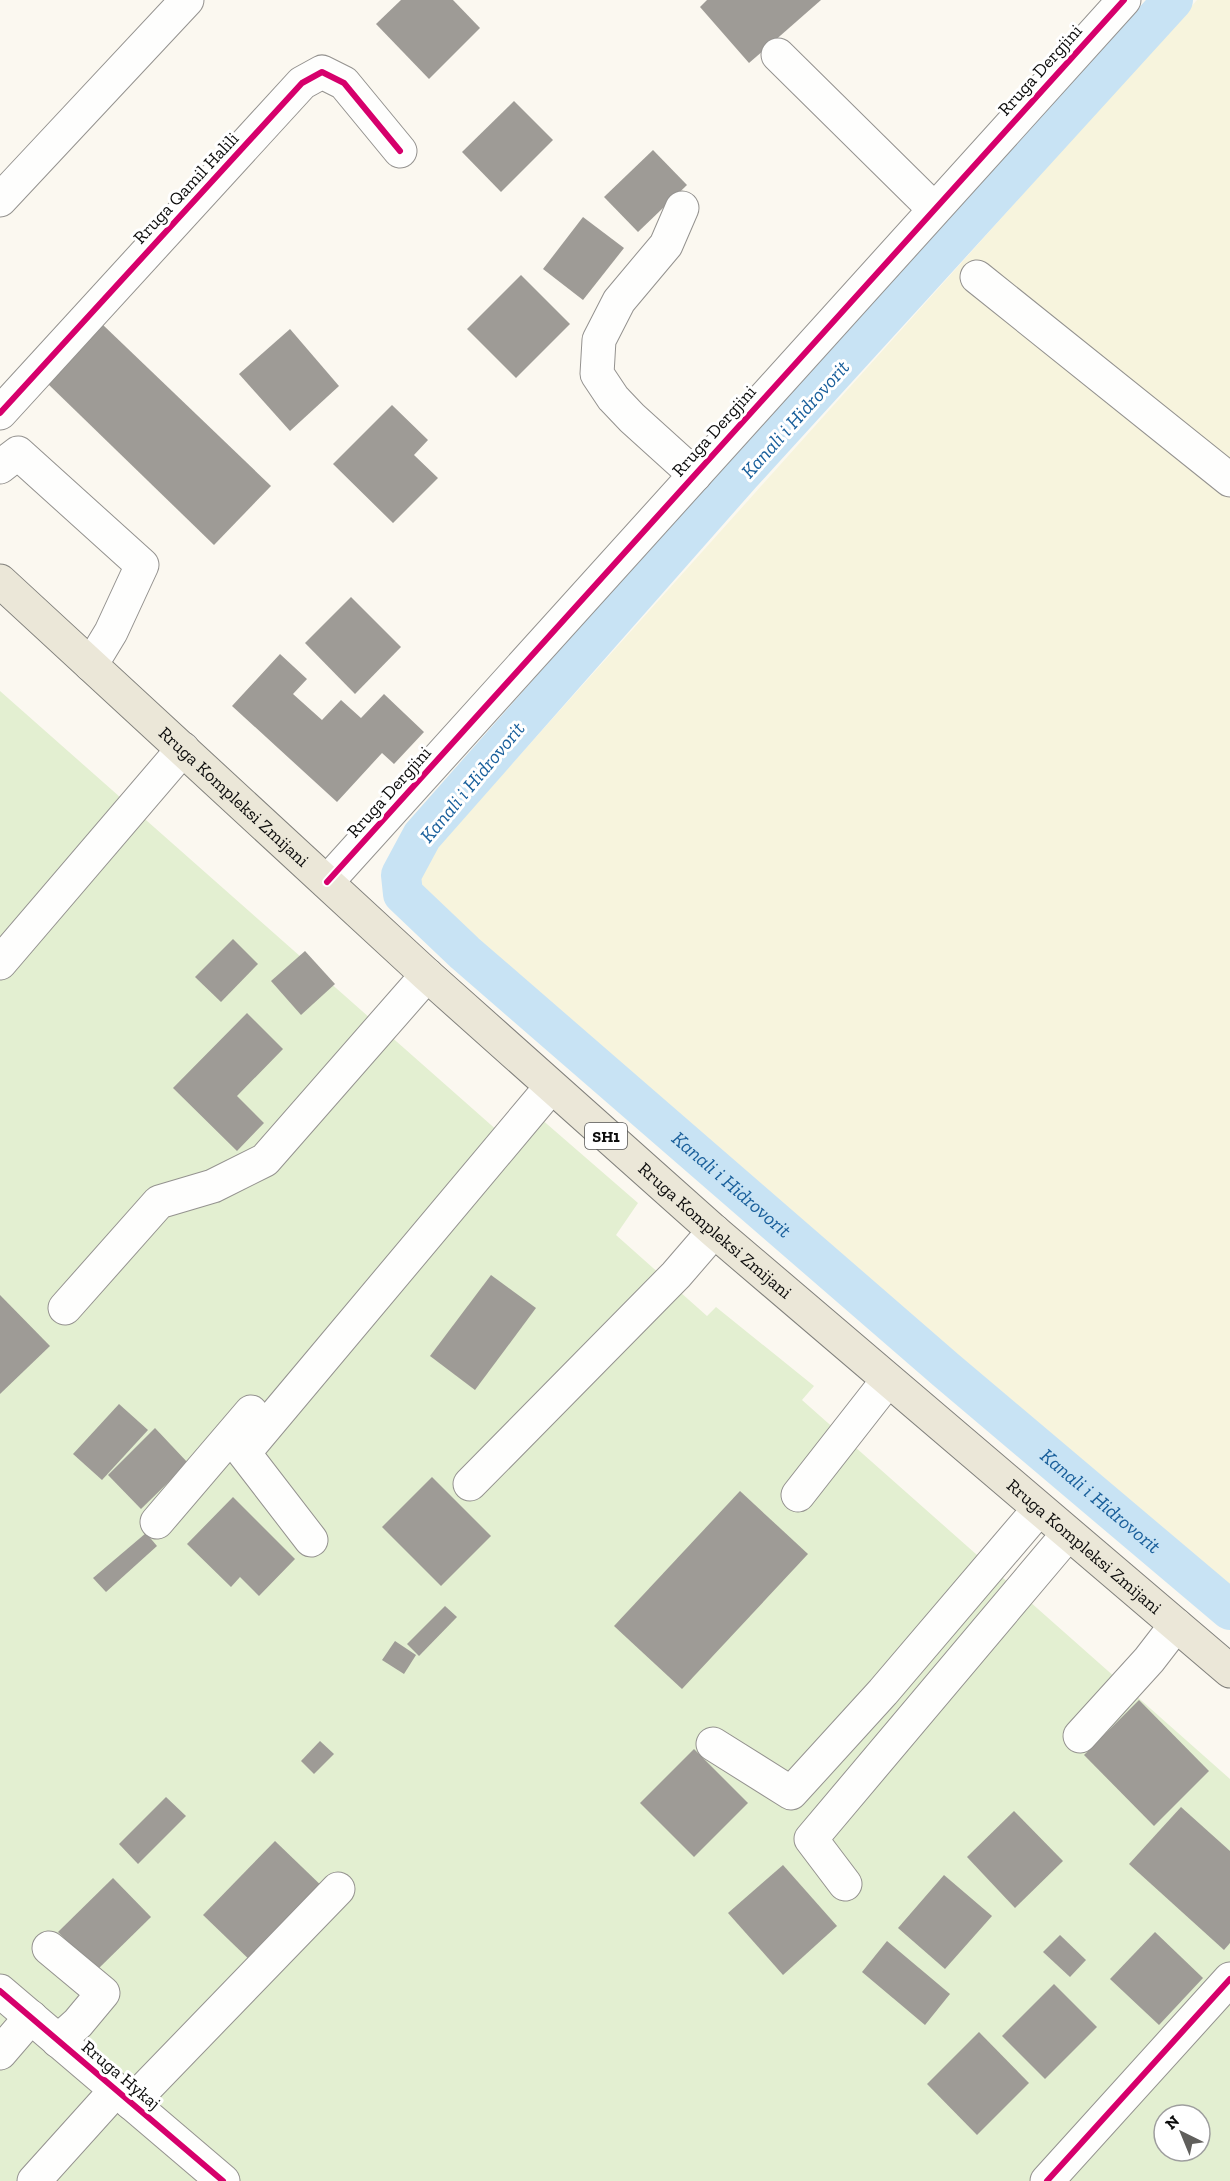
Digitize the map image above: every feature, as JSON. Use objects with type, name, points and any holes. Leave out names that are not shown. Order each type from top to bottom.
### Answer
[{"type":"main road","name":"Rruga Kompleksi Zmijani","points":[[0,581],[427,975],[714,1232],[1230,1671]]},
{"type":"street","points":[[0,200],[187,0]]},
{"type":"street","name":"Rruga Dergjini","points":[[327,882],[934,209],[1114,3]]},
{"type":"street","points":[[778,55],[934,209]]},
{"type":"street","name":"Rruga Qamil Halili","points":[[0,413],[302,84],[321,72],[344,83],[400,151]]},
{"type":"street","points":[[682,208],[666,245],[618,301],[599,340],[597,374],[613,398],[632,418],[695,475]]},
{"type":"street","points":[[977,277],[1230,480]]},
{"type":"street","points":[[0,466],[18,453],[142,565],[111,632],[91,665]]},
{"type":"street","points":[[0,963],[183,749]]},
{"type":"street","points":[[65,1308],[159,1202],[213,1186],[265,1160],[427,975]]},
{"type":"street","points":[[157,1522],[397,1242],[544,1080]]},
{"type":"street","points":[[311,1540],[244,1453],[544,1080]]},
{"type":"street","points":[[470,1484],[676,1275],[714,1232]]},
{"type":"street","points":[[798,1495],[888,1380]]},
{"type":"street","points":[[713,1744],[791,1793],[883,1692],[1039,1509]]},
{"type":"street","points":[[845,1884],[811,1839],[1068,1534]]},
{"type":"street","points":[[1080,1736],[1149,1660],[1176,1625]]},
{"type":"street","points":[[34,2181],[338,1889]]},
{"type":"street","points":[[49,1948],[103,1993],[78,2023],[58,2041]]},
{"type":"street","points":[[1047,2181],[1230,1979]]},
{"type":"street","name":"Rruga Hykaj","points":[[0,1991],[16,2020],[58,2041],[223,2181]]},
{"type":"street","points":[[0,2053],[16,2020]]},
{"type":"shaded area","points":[[1197,0],[1230,0],[1230,1601],[586,1048],[406,882]]},
{"type":"green space","points":[[0,691],[517,1148],[540,1118],[638,1203],[616,1235],[707,1316],[716,1307],[814,1386],[802,1400],[1230,1779],[1230,2181],[0,2181]]},
{"type":"building","points":[[401,0],[453,0],[480,28],[429,79],[376,24]]},
{"type":"building","points":[[707,0],[821,0],[749,63],[700,7]]},
{"type":"building","points":[[514,101],[553,140],[501,192],[462,152]]},
{"type":"building","points":[[653,150],[687,185],[638,232],[604,197]]},
{"type":"building","points":[[583,217],[624,248],[583,300],[543,269]]},
{"type":"building","points":[[521,275],[570,324],[516,378],[467,329]]},
{"type":"building","points":[[102,324],[271,486],[214,545],[46,382]]},
{"type":"building","points":[[290,329],[339,386],[290,431],[239,374]]},
{"type":"building","points":[[392,405],[428,440],[414,455],[438,478],[393,523],[333,464]]},
{"type":"building","points":[[351,597],[401,647],[355,694],[305,643]]},
{"type":"building","points":[[280,654],[307,679],[293,694],[322,720],[341,700],[361,718],[384,694],[424,732],[394,764],[382,753],[337,802],[232,706]]},
{"type":"building","points":[[233,939],[258,964],[221,1002],[195,977]]},
{"type":"building","points":[[305,951],[335,984],[301,1015],[271,981]]},
{"type":"building","points":[[247,1013],[283,1049],[237,1096],[264,1123],[237,1151],[173,1088]]},
{"type":"building","points":[[491,1275],[536,1308],[475,1390],[430,1356]]},
{"type":"building","points":[[0,1295],[50,1346],[0,1394]]},
{"type":"building","points":[[119,1404],[148,1430],[102,1480],[73,1454]]},
{"type":"building","points":[[155,1428],[188,1463],[141,1509],[108,1475]]},
{"type":"building","points":[[432,1477],[491,1536],[441,1586],[382,1527]]},
{"type":"building","points":[[740,1491],[808,1554],[682,1689],[614,1626]]},
{"type":"building","points":[[233,1497],[295,1559],[259,1596],[240,1577],[231,1587],[187,1544]]},
{"type":"building","points":[[146,1533],[157,1546],[106,1592],[93,1578]]},
{"type":"building","points":[[445,1606],[457,1617],[419,1656],[407,1644]]},
{"type":"building","points":[[395,1641],[416,1655],[404,1674],[382,1660]]},
{"type":"building","points":[[1139,1700],[1209,1771],[1154,1826],[1084,1755]]},
{"type":"building","points":[[320,1741],[334,1754],[314,1774],[301,1761]]},
{"type":"building","points":[[694,1749],[748,1803],[694,1857],[640,1803]]},
{"type":"building","points":[[166,1797],[186,1816],[138,1864],[119,1844]]},
{"type":"building","points":[[1181,1807],[1230,1851],[1230,1943],[1224,1950],[1129,1864]]},
{"type":"building","points":[[1014,1811],[1063,1861],[1015,1908],[967,1857]]},
{"type":"building","points":[[275,1841],[329,1893],[257,1967],[203,1915]]},
{"type":"building","points":[[783,1865],[837,1926],[783,1975],[728,1913]]},
{"type":"building","points":[[944,1875],[992,1916],[945,1969],[898,1928]]},
{"type":"building","points":[[113,1878],[151,1917],[96,1971],[58,1932]]},
{"type":"building","points":[[1155,1932],[1203,1978],[1159,2025],[1110,1979]]},
{"type":"building","points":[[1060,1935],[1086,1960],[1070,1977],[1043,1952]]},
{"type":"building","points":[[887,1941],[950,1994],[925,2025],[862,1972]]},
{"type":"building","points":[[1054,1984],[1097,2027],[1045,2079],[1002,2036]]},
{"type":"building","points":[[979,2032],[1029,2083],[977,2135],[927,2084]]},
{"type":"waterway","name":"Kanali i Hidrovorit","points":[[1173,0],[741,474],[422,836],[401,875],[403,894],[465,953],[946,1370],[1230,1610]]},
{"type":"cycle path","points":[[327,882],[1124,0]]},
{"type":"cycle path","points":[[0,413],[302,83],[322,72],[344,83],[400,151]]},
{"type":"cycle path","points":[[1047,2181],[1230,1979]]},
{"type":"cycle path","points":[[0,1991],[223,2181]]}]
